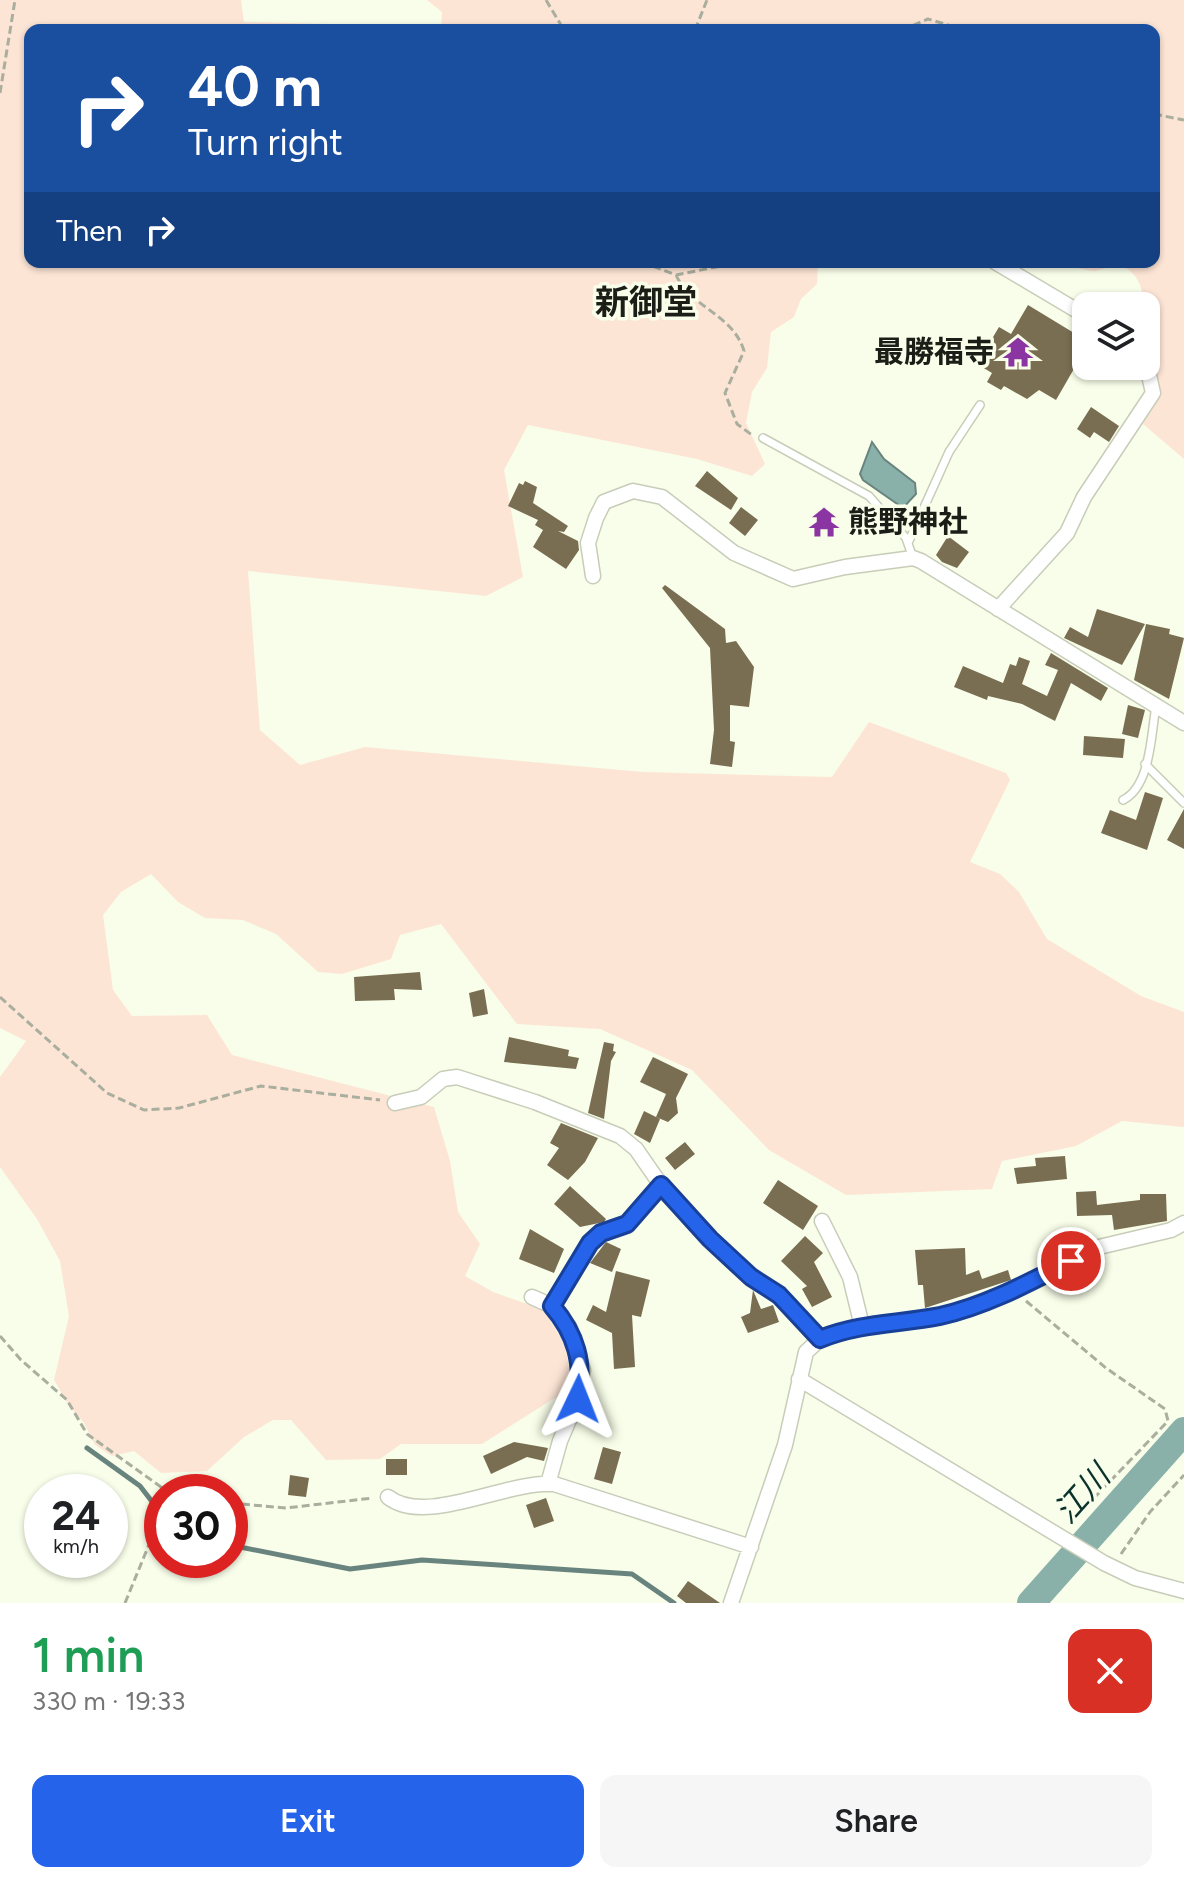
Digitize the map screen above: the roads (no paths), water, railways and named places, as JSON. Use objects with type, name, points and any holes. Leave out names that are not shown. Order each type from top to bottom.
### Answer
[{"type":"street","points":[[1005,268],[1072,308]]},
{"type":"street","points":[[998,609],[1067,533],[1084,497],[1144,410],[1153,393],[1150,380]]},
{"type":"street","points":[[593,576],[588,543],[596,518],[604,502],[633,491],[662,497],[734,553],[793,579],[845,567],[913,558],[1184,723]]},
{"type":"street","points":[[395,1103],[421,1097],[443,1079],[468,1080],[620,1136],[636,1149],[661,1185],[710,1239],[751,1277],[779,1295],[820,1339]]},
{"type":"street","points":[[552,1306],[590,1243],[601,1233],[627,1224],[661,1185]]},
{"type":"street","points":[[822,1221],[850,1277],[862,1326]]},
{"type":"street","points":[[731,1603],[785,1445],[806,1352],[820,1339],[862,1326],[942,1316],[1016,1289],[1099,1247],[1171,1230],[1184,1223]]},
{"type":"street","points":[[532,1297],[552,1306],[569,1327],[583,1370],[578,1399],[560,1441],[548,1484]]},
{"type":"street","points":[[799,1379],[1108,1565],[1135,1578],[1184,1591]]},
{"type":"street","points":[[388,1497],[411,1508],[431,1507],[527,1484],[548,1484],[751,1547]]},
{"type":"lane","points":[[908,543],[949,452],[980,405]]},
{"type":"lane","points":[[763,438],[869,496],[908,543],[913,558]]},
{"type":"lane","points":[[1123,800],[1134,795],[1145,764],[1156,706]]},
{"type":"lane","points":[[1145,764],[1184,803]]},
{"type":"water","points":[[872,442],[884,459],[915,483],[916,494],[903,508],[863,480],[860,474]]},
{"type":"waterway","name":"江川","points":[[1031,1603],[1184,1431]]},
{"type":"waterway","points":[[87,1448],[144,1491]]},
{"type":"waterway","points":[[248,1549],[350,1569],[422,1560],[632,1574],[674,1603]]},
{"type":"place","name":"最勝福寺","points":[[1018,352]]},
{"type":"place","name":"熊野神社","points":[[824,522]]},
{"type":"district","name":"新御堂","points":[[646,302]]}]
